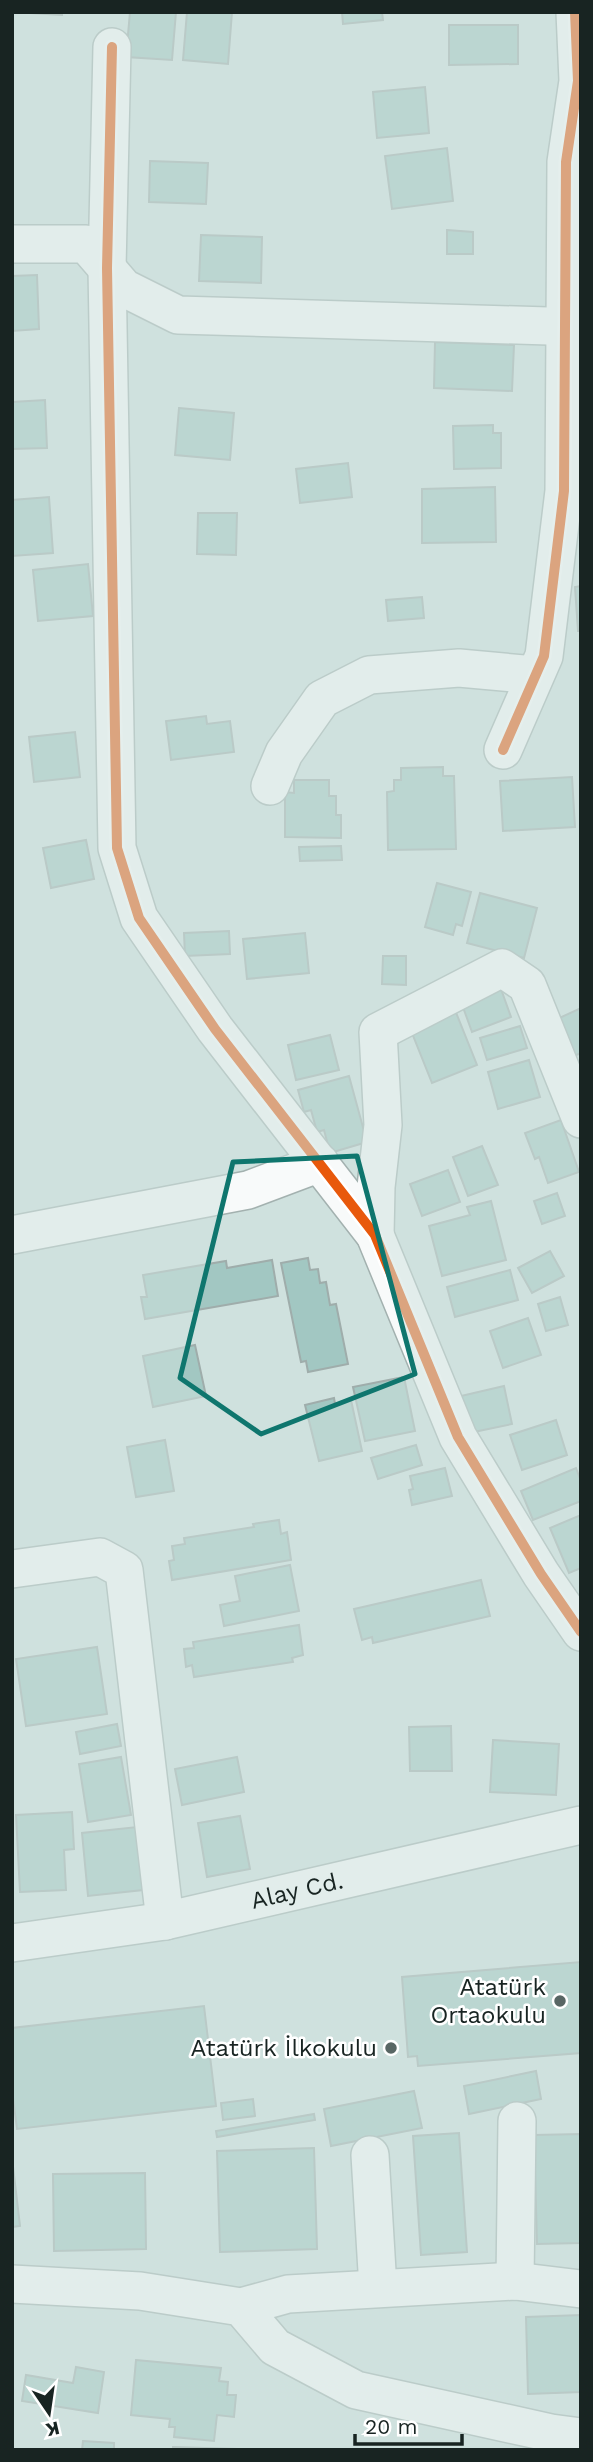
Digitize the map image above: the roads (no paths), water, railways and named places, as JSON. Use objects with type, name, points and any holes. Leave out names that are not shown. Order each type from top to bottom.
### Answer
[{"type":"street","points":[[503,750],[544,656],[564,491],[573,326],[566,162],[578,81],[575,12]]},
{"type":"street","points":[[112,47],[107,268],[117,848],[139,918],[215,1029],[376,1235],[458,1437],[541,1574],[581,1632]]},
{"type":"street","points":[[12,244],[86,244],[124,288],[178,314],[573,326]]},
{"type":"street","points":[[270,786],[284,753],[322,699],[369,675],[459,668],[535,675]]},
{"type":"street","points":[[376,1235],[376,1187],[383,1125],[378,1032],[502,968],[527,985],[581,1119]]},
{"type":"street","points":[[12,1235],[248,1190],[320,1163]]},
{"type":"street","points":[[12,1569],[100,1557],[124,1570],[164,1922]]},
{"type":"street","name":"Alay Cd.","points":[[12,1943],[164,1922],[581,1825]]},
{"type":"street","points":[[515,2281],[517,2121]]},
{"type":"street","points":[[370,2155],[378,2288]]},
{"type":"street","points":[[12,2284],[140,2291],[241,2307],[288,2294],[378,2288],[515,2281],[581,2289]]},
{"type":"street","points":[[241,2307],[275,2347],[356,2390],[551,2434],[581,2437]]},
{"type":"place","name":"Atatürk Ortaokulu","points":[[560,2001]]},
{"type":"place","name":"Atatürk İlkokulu","points":[[391,2048]]}]
